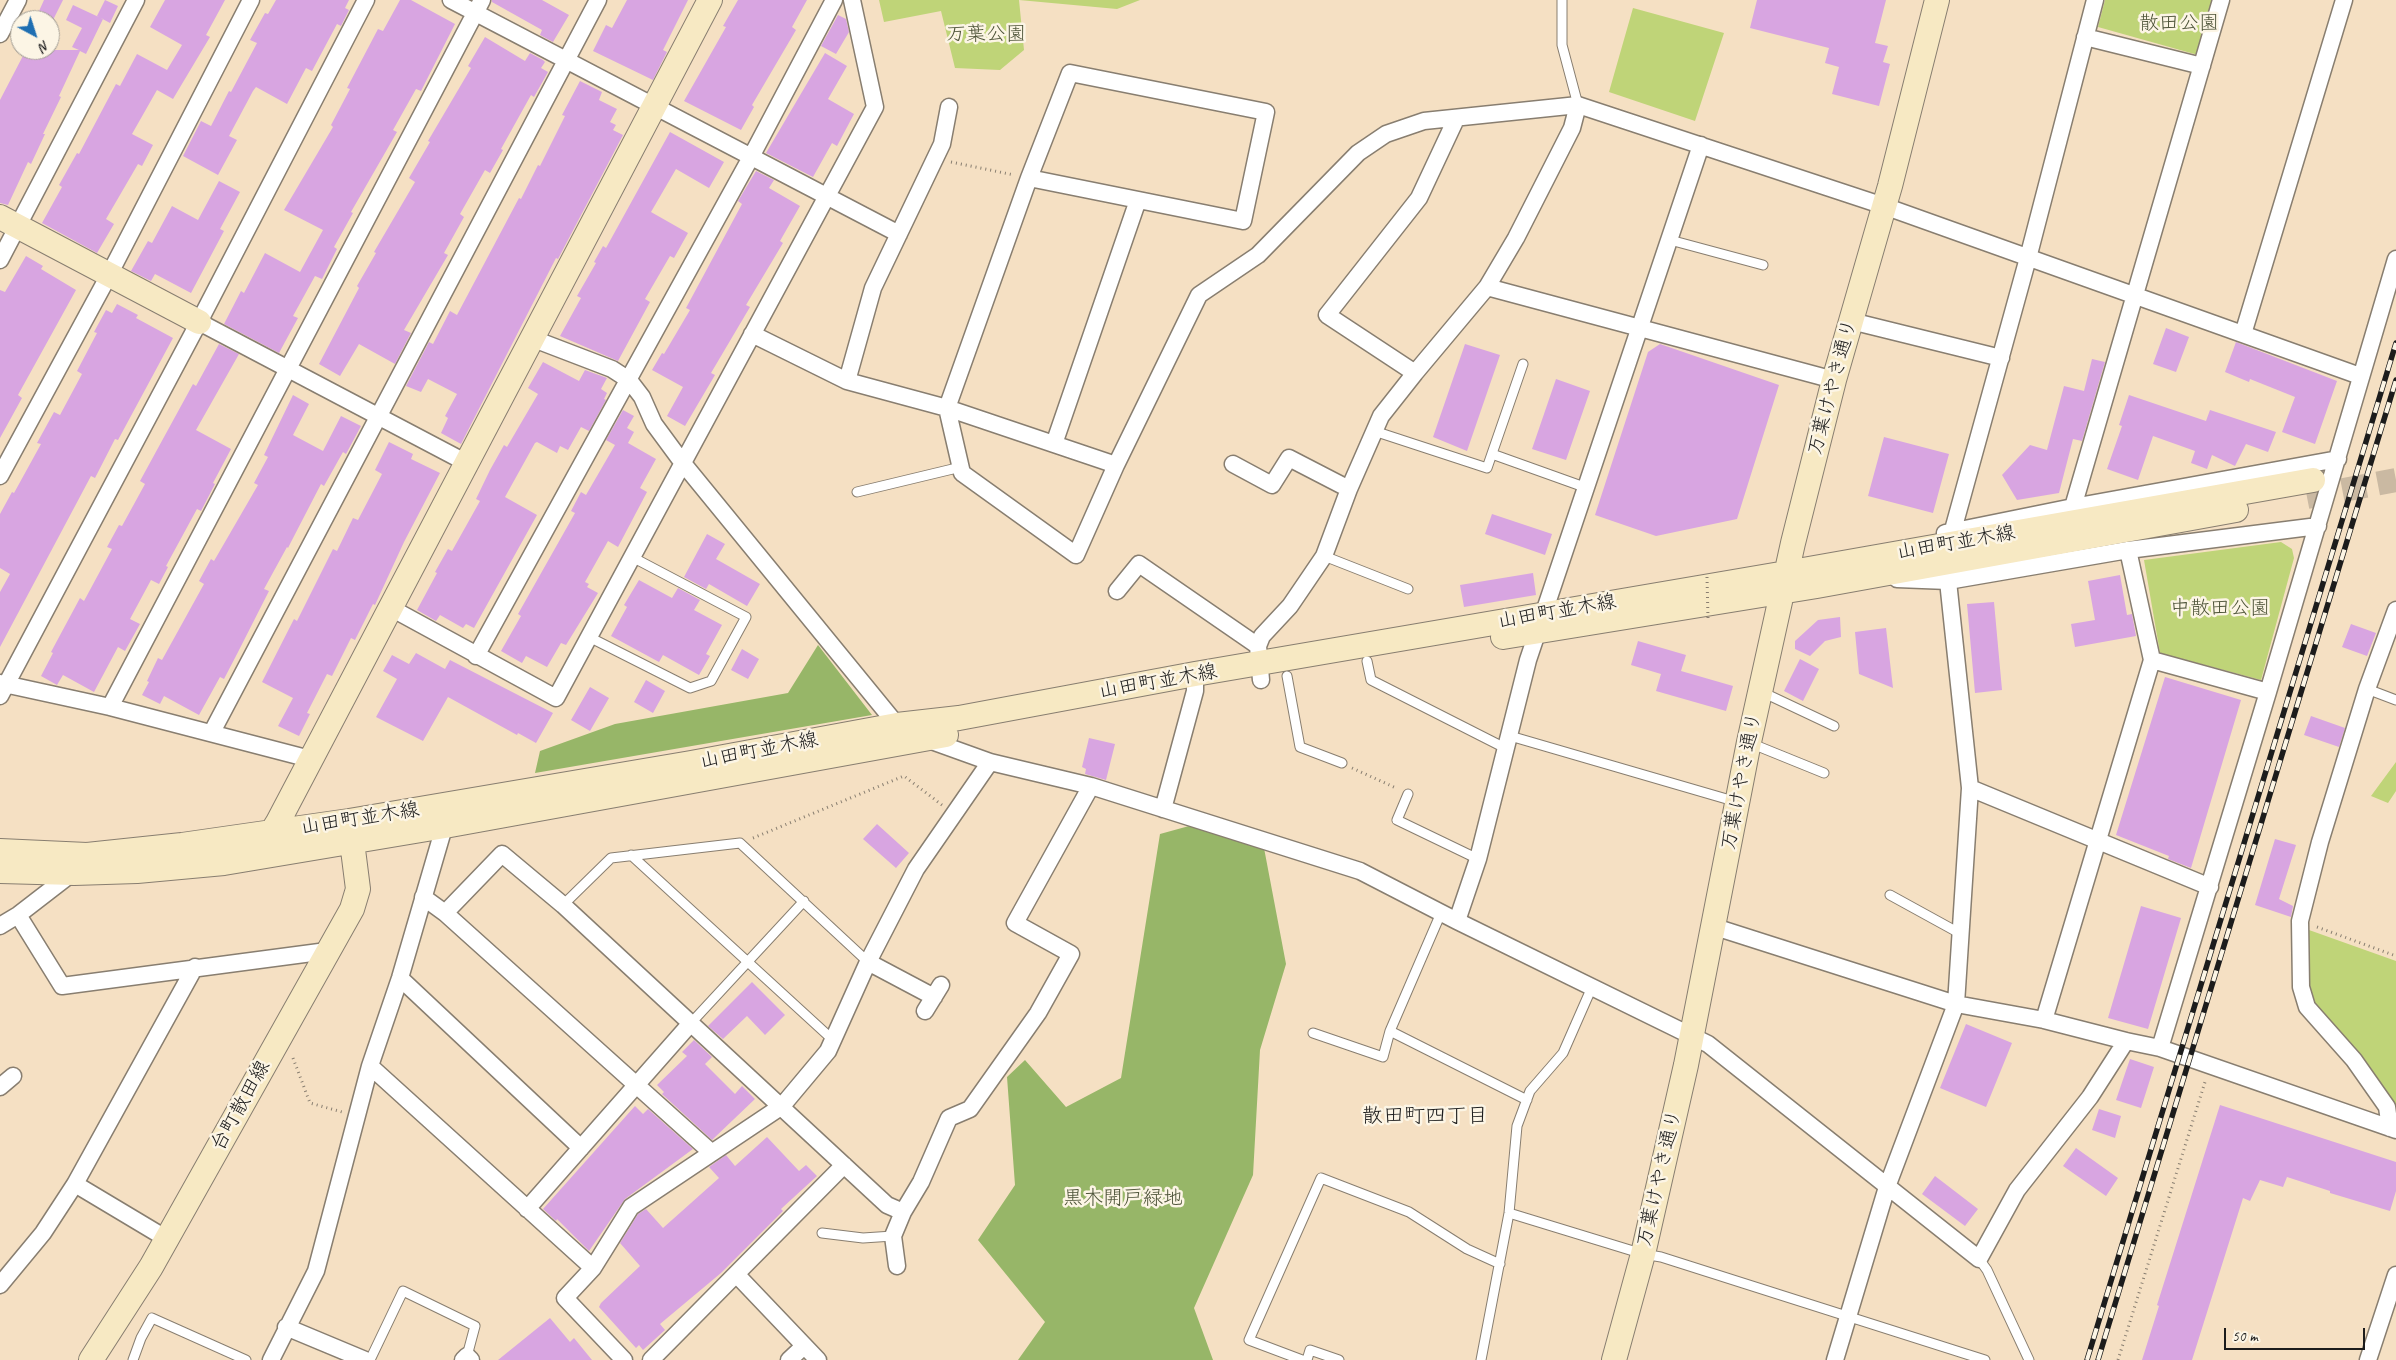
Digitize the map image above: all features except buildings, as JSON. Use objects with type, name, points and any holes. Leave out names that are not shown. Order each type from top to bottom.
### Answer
[{"type":"street","points":[[0,34],[18,0]]},
{"type":"street","points":[[0,260],[9,222],[136,0]]},
{"type":"street","points":[[0,476],[109,275],[251,0]]},
{"type":"street","points":[[310,759],[110,707],[2,688],[199,322],[366,0]]},
{"type":"street","points":[[451,0],[479,6],[566,60],[826,198],[899,234]]},
{"type":"street","points":[[212,732],[598,0]]},
{"type":"street","points":[[257,857],[278,822],[465,462],[710,0]]},
{"type":"street","points":[[476,656],[629,380],[834,0]]},
{"type":"street","points":[[389,607],[556,698],[682,462],[876,107],[852,0]]},
{"type":"street","name":"万葉けやき通り","points":[[1614,1360],[1642,1254],[1692,1036],[1749,742],[1784,582],[1834,380],[1884,206],[1937,0]]},
{"type":"street","points":[[1953,530],[2028,258],[2095,0]]},
{"type":"street","points":[[2073,507],[2221,0]]},
{"type":"street","points":[[2243,334],[2344,0]]},
{"type":"street","points":[[110,707],[479,6]]},
{"type":"street","points":[[2085,37],[2202,66]]},
{"type":"street","points":[[1029,178],[1243,221],[1266,112],[1070,73],[1029,178],[947,408],[962,473],[1076,555],[1116,465],[1199,295],[1258,255],[1358,153],[1386,134],[1424,121],[1578,105],[1884,206],[2360,376]]},
{"type":"street","points":[[1259,664],[1262,636],[1290,606],[1324,556],[1348,489],[1381,416],[1488,287],[1516,238],[1572,128],[1578,105]]},
{"type":"street","points":[[847,381],[873,288],[942,144],[949,107]]},
{"type":"street","points":[[1415,373],[1327,315],[1419,198],[1456,119]]},
{"type":"street","points":[[1457,921],[1478,859],[1509,742],[1528,660],[1701,146]]},
{"type":"street","points":[[1054,444],[1138,200]]},
{"type":"street","points":[[9,222],[465,462]]},
{"type":"street","points":[[2160,1048],[2210,888],[2396,258]]},
{"type":"street","points":[[1488,287],[1834,380]]},
{"type":"street","points":[[1851,321],[2001,358]]},
{"type":"street","points":[[752,334],[847,381],[947,408],[1116,465]]},
{"type":"street","points":[[531,338],[612,369],[629,380],[642,397],[654,424],[682,462],[897,725],[923,738],[990,762],[1091,786],[1360,870],[1457,921],[1708,1044],[1978,1259],[2017,1190],[2090,1097],[2126,1042]]},
{"type":"street","points":[[1232,464],[1272,486],[1289,458],[1348,489]]},
{"type":"street","points":[[1884,556],[1953,530],[2338,459]]},
{"type":"street","name":"山田町並木線","points":[[0,851],[136,871],[257,857],[351,832],[692,772],[923,738],[1195,683],[1259,664],[1541,622],[1784,582],[1884,556],[2310,489],[1862,578],[1784,582]]},
{"type":"street","points":[[1862,578],[1948,581],[2128,550],[2318,526]]},
{"type":"street","points":[[2044,1020],[2152,660],[2128,550]]},
{"type":"street","points":[[1117,591],[1139,564],[1259,664]]},
{"type":"street","points":[[1835,1360],[1887,1187],[1956,1004],[1970,788],[1948,581]]},
{"type":"street","points":[[2393,1129],[2387,1106],[2354,1060],[2307,1008],[2301,987],[2300,921],[2320,842],[2367,689],[2396,610]]},
{"type":"street","name":"山田町並木線","points":[[1259,664],[1287,676],[1367,661],[1541,622]]},
{"type":"street","points":[[2152,660],[2268,692]]},
{"type":"street","points":[[1163,808],[1195,683]]},
{"type":"street","name":"山田町並木線","points":[[692,772],[897,725],[959,718],[1195,683]]},
{"type":"street","points":[[624,1360],[565,1298],[593,1268],[632,1207],[782,1106],[828,1051],[868,962],[916,869],[990,762]]},
{"type":"street","points":[[897,1266],[893,1236],[903,1212],[922,1182],[949,1118],[970,1109],[1038,1013],[1071,954],[1015,923],[1091,786]]},
{"type":"street","points":[[1970,788],[2210,888]]},
{"type":"street","points":[[271,1360],[316,1270],[370,1066],[400,978],[447,816]]},
{"type":"street","name":"山田町並木線","points":[[0,871],[80,864],[270,833],[351,832]]},
{"type":"street","name":"台町散田線","points":[[91,1360],[128,1307],[352,909],[358,889],[351,832]]},
{"type":"street","points":[[445,913],[502,854],[563,905],[887,1205],[903,1212]]},
{"type":"street","points":[[0,926],[18,915],[80,864]]},
{"type":"street","points":[[423,897],[445,913],[712,1153]]},
{"type":"street","points":[[18,915],[62,986],[327,951]]},
{"type":"street","points":[[1714,927],[1956,1004],[2044,1020],[2126,1042],[2160,1048],[2393,1129]]},
{"type":"street","points":[[868,962],[933,998]]},
{"type":"street","points":[[0,1285],[43,1233],[75,1184],[195,967]]},
{"type":"street","points":[[400,978],[581,1148]]},
{"type":"street","points":[[527,1209],[692,1023]]},
{"type":"street","points":[[370,1066],[593,1268]]},
{"type":"street","points":[[0,1087],[13,1076]]},
{"type":"street","points":[[651,1360],[844,1166]]},
{"type":"street","points":[[75,1184],[167,1239]]},
{"type":"street","points":[[736,1274],[818,1360]]},
{"type":"street","points":[[2368,1360],[2396,1275]]},
{"type":"street","points":[[286,1327],[365,1360]]},
{"type":"street","points":[[789,1360],[804,1346]]},
{"type":"lane","points":[[1562,0],[1562,45],[1578,105]]},
{"type":"lane","points":[[1670,240],[1763,265]]},
{"type":"lane","points":[[1374,431],[1487,468],[1523,364]]},
{"type":"lane","points":[[1492,454],[1587,488]]},
{"type":"lane","points":[[857,492],[960,467]]},
{"type":"lane","points":[[1324,556],[1408,589]]},
{"type":"lane","points":[[589,637],[690,688],[711,681],[746,617],[632,557]]},
{"type":"lane","points":[[1367,661],[1371,680],[1509,742],[1737,802]]},
{"type":"lane","points":[[1287,676],[1300,747],[1342,763]]},
{"type":"lane","points":[[2367,689],[2396,700]]},
{"type":"lane","points":[[1760,690],[1834,726]]},
{"type":"lane","points":[[1749,742],[1824,773]]},
{"type":"lane","points":[[1408,794],[1397,820],[1478,859]]},
{"type":"lane","points":[[563,905],[611,858],[740,843],[868,962]]},
{"type":"lane","points":[[631,855],[833,1040]]},
{"type":"lane","points":[[1890,895],[1961,934]]},
{"type":"lane","points":[[692,1023],[804,901]]},
{"type":"lane","points":[[1313,1033],[1383,1057],[1390,1032],[1442,913]]},
{"type":"lane","points":[[1481,1360],[1509,1213],[1517,1126],[1530,1091],[1563,1053],[1592,987]]},
{"type":"lane","points":[[1390,1032],[1527,1100]]},
{"type":"lane","points":[[1302,1360],[1249,1340],[1322,1178],[1409,1212],[1467,1250],[1500,1264]]},
{"type":"lane","points":[[1509,1213],[1848,1315],[1984,1360]]},
{"type":"lane","points":[[822,1233],[863,1238],[893,1236]]},
{"type":"lane","points":[[1978,1259],[1987,1270],[2029,1360]]},
{"type":"lane","points":[[370,1360],[402,1291],[475,1326],[467,1359]]},
{"type":"lane","points":[[133,1360],[152,1318],[246,1360]]},
{"type":"lane","points":[[1307,1360],[1310,1350],[1339,1360]]},
{"type":"path","points":[[935,158],[1029,178]]},
{"type":"path","points":[[1707,577],[1708,619]]},
{"type":"path","points":[[1342,763],[1408,794]]},
{"type":"path","points":[[740,843],[904,776],[954,815]]},
{"type":"path","points":[[2300,921],[2396,956]]},
{"type":"path","points":[[291,1053],[310,1103],[357,1117]]},
{"type":"path","points":[[2118,1360],[2210,1064]]},
{"type":"green space","name":"万葉公園","points":[[879,0],[1019,0],[1024,50],[1000,70],[955,68],[941,11],[884,22]]},
{"type":"green space","points":[[1019,0],[1140,0],[1117,9]]},
{"type":"green space","name":"散田公園","points":[[2105,0],[2213,0],[2198,55],[2098,27]]},
{"type":"green space","points":[[1633,8],[1724,33],[1695,121],[1609,92]]},
{"type":"green space","name":"中散田公園","points":[[2281,542],[2292,549],[2294,558],[2261,680],[2160,653],[2144,560]]},
{"type":"green space","points":[[818,645],[872,715],[535,773],[540,751],[615,724],[788,693]]},
{"type":"green space","points":[[2396,762],[2396,791],[2388,803],[2371,796]]},
{"type":"green space","name":"黒木開戸緑地","points":[[1200,823],[1264,848],[1286,964],[1260,1050],[1253,1175],[1194,1308],[1213,1360],[1018,1360],[1045,1322],[978,1240],[1015,1185],[1007,1077],[1025,1060],[1066,1107],[1121,1078],[1160,834]]},
{"type":"green space","points":[[2309,930],[2396,961],[2396,1109],[2313,1003],[2308,982],[2306,956]]},
{"type":"tunnel","points":[[2307,497],[2396,480]]},
{"type":"railway","points":[[2087,1360],[2396,343]]},
{"type":"railway","points":[[2098,1360],[2396,380]]},
{"type":"district","name":"散田町四丁目","points":[[1425,1116]]}]
